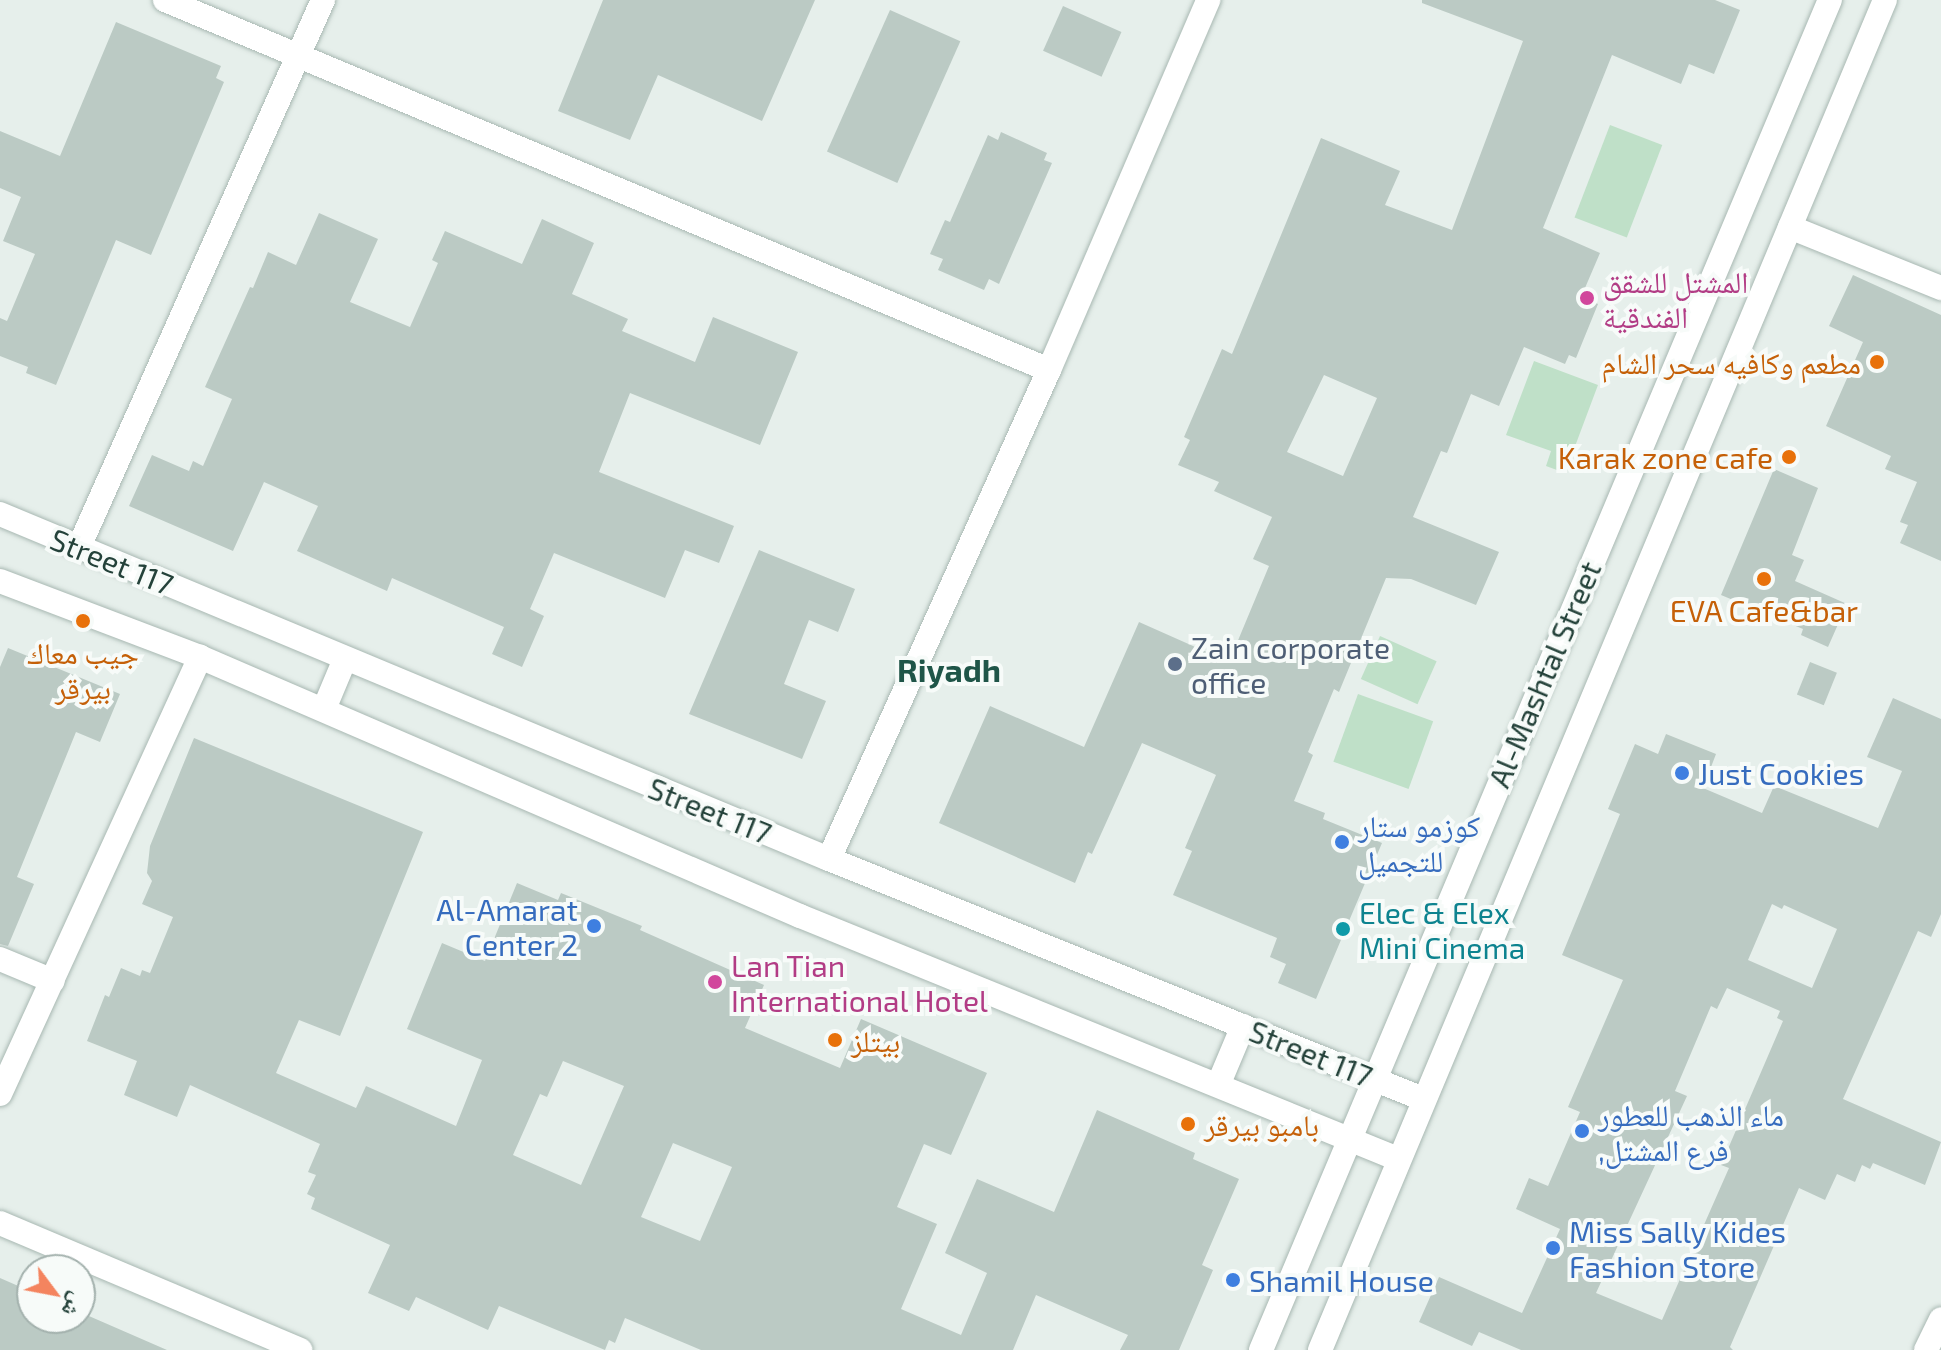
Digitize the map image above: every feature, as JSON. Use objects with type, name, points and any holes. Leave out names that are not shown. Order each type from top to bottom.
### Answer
[{"type":"street","points":[[165,0],[1049,370]]},
{"type":"street","points":[[79,547],[323,0]]},
{"type":"street","points":[[829,859],[1049,370],[1208,0]]},
{"type":"street","name":"Al-Mashtal Street","points":[[1261,1350],[1830,0]]},
{"type":"street","name":"Al-Mashtal Street","points":[[1320,1350],[1885,0]]},
{"type":"street","points":[[1790,227],[1941,288]]},
{"type":"street","name":"Street 117","points":[[0,514],[829,859],[1423,1099]]},
{"type":"street","name":"Street 117","points":[[0,581],[200,657],[828,927],[1008,1002],[1219,1083],[1398,1159]]},
{"type":"street","points":[[0,1094],[200,657]]},
{"type":"street","points":[[324,709],[345,659]]},
{"type":"street","points":[[0,959],[53,981]]},
{"type":"street","points":[[1219,1083],[1243,1026]]},
{"type":"street","points":[[0,1223],[300,1350]]},
{"type":"street","points":[[1926,1350],[1941,1319]]},
{"type":"green space","points":[[1610,125],[1662,145],[1627,237],[1575,217]]},
{"type":"green space","points":[[1534,361],[1598,385],[1565,473],[1546,466],[1551,451],[1506,435]]},
{"type":"green space","points":[[1380,636],[1437,661],[1418,704],[1361,679]]},
{"type":"green space","points":[[1358,694],[1433,721],[1409,789],[1333,762]]},
{"type":"building","points":[[603,0],[815,0],[762,121],[658,75],[630,140],[558,111]]},
{"type":"building","points":[[1422,0],[1715,0],[1740,10],[1714,74],[1689,64],[1681,84],[1612,55],[1543,228],[1600,253],[1585,288],[1596,293],[1592,301],[1598,304],[1576,358],[1569,355],[1565,364],[1524,347],[1499,406],[1471,394],[1447,453],[1441,451],[1413,517],[1499,552],[1476,605],[1411,579],[1386,578],[1339,692],[1334,689],[1308,752],[1313,755],[1294,801],[1325,813],[1323,819],[1382,843],[1316,999],[1278,983],[1286,964],[1270,957],[1277,938],[1173,895],[1192,851],[1185,848],[1216,775],[1212,773],[1142,743],[1092,854],[1088,852],[1075,883],[939,823],[990,706],[1084,747],[1139,622],[1229,662],[1269,566],[1253,559],[1272,517],[1214,491],[1219,482],[1178,465],[1190,440],[1184,437],[1222,349],[1232,354],[1321,138],[1400,171],[1385,205],[1452,230],[1523,41],[1422,3]],"holes":[[[1324,375],[1377,398],[1343,476],[1287,452]]]},
{"type":"building","points":[[1063,6],[1121,32],[1102,77],[1043,51]]},
{"type":"building","points":[[890,10],[960,41],[897,183],[827,152]]},
{"type":"building","points":[[116,22],[221,66],[216,78],[224,82],[151,255],[116,240],[56,385],[26,373],[28,367],[0,356],[0,318],[7,321],[35,254],[3,241],[21,197],[0,188],[0,131],[60,156]]},
{"type":"building","points":[[1001,132],[1047,153],[1044,160],[1052,163],[999,284],[989,279],[984,290],[938,270],[943,259],[930,254],[945,220],[950,222],[988,135],[998,140]]},
{"type":"building","points":[[319,213],[378,239],[350,302],[410,327],[438,263],[432,260],[445,231],[522,264],[542,219],[594,243],[572,294],[628,319],[622,331],[695,362],[713,317],[798,352],[760,445],[630,393],[599,472],[734,526],[719,563],[685,550],[665,598],[554,553],[530,609],[544,616],[522,667],[492,654],[504,627],[392,578],[387,591],[297,551],[318,506],[264,482],[233,551],[129,506],[152,455],[189,471],[193,461],[203,466],[232,399],[205,387],[250,287],[253,288],[268,252],[296,265]]},
{"type":"building","points":[[1853,275],[1941,315],[1941,561],[1900,543],[1908,525],[1900,522],[1917,482],[1885,469],[1891,456],[1826,426],[1863,342],[1829,326]]},
{"type":"building","points":[[1774,469],[1818,488],[1792,555],[1804,560],[1795,581],[1847,604],[1828,647],[1801,635],[1803,629],[1721,595]]},
{"type":"building","points":[[759,550],[855,589],[838,632],[809,620],[784,684],[826,701],[802,759],[689,714]]},
{"type":"building","points":[[8,648],[120,694],[100,742],[76,732],[17,877],[34,884],[8,946],[0,944],[0,667]]},
{"type":"building","points":[[1810,662],[1837,673],[1824,705],[1797,694]]},
{"type":"building","points":[[1893,698],[1941,719],[1941,914],[1931,937],[1918,931],[1843,1099],[1941,1142],[1925,1185],[1873,1163],[1870,1169],[1862,1165],[1855,1182],[1837,1174],[1825,1200],[1799,1188],[1730,1347],[1733,1350],[1521,1350],[1479,1332],[1472,1346],[1419,1322],[1439,1277],[1522,1313],[1560,1229],[1516,1209],[1529,1178],[1548,1186],[1580,1112],[1568,1107],[1623,980],[1562,955],[1620,814],[1608,809],[1635,744],[1658,754],[1666,734],[1716,754],[1703,788],[1762,813],[1774,786],[1878,828],[1902,771],[1867,757]],"holes":[[[1772,904],[1782,909],[1784,905],[1837,929],[1812,988],[1748,960]],[[1727,988],[1780,1011],[1777,1018],[1783,1021],[1721,1165],[1729,1168],[1662,1320],[1596,1293],[1687,1096],[1675,1091],[1711,1006],[1717,1009]]]},
{"type":"building","points":[[194,738],[423,832],[340,1036],[299,1020],[276,1073],[356,1108],[366,1086],[456,1126],[482,1060],[407,1029],[442,943],[485,961],[517,883],[558,900],[561,893],[642,926],[640,930],[764,985],[745,1028],[840,1068],[861,1019],[987,1073],[951,1155],[924,1144],[897,1207],[937,1224],[901,1309],[961,1335],[987,1273],[945,1253],[977,1179],[1054,1212],[1097,1110],[1195,1153],[1193,1159],[1239,1179],[1202,1265],[1213,1270],[1179,1350],[1120,1350],[1128,1335],[1036,1295],[1013,1350],[701,1350],[625,1318],[615,1343],[609,1340],[605,1350],[499,1306],[488,1330],[416,1297],[409,1311],[368,1293],[390,1245],[311,1209],[315,1198],[307,1194],[316,1175],[308,1172],[320,1144],[190,1085],[177,1117],[124,1095],[137,1061],[87,1041],[105,995],[109,997],[121,968],[140,976],[142,970],[150,973],[173,917],[142,904],[152,881],[147,873],[150,846]],"holes":[[[563,1061],[624,1086],[581,1185],[513,1155],[540,1094],[547,1097]],[[673,1143],[732,1167],[700,1241],[641,1217]]]},
{"type":"building","points":[[0,1278],[16,1285],[16,1334],[96,1334],[96,1319],[167,1350],[0,1350]]},
{"type":"place","name":"المشتل للشقق الفندقية","points":[[1587,298]]},
{"type":"place","name":"مطعم وكافيه سحر الشام","points":[[1877,362]]},
{"type":"place","name":"Karak zone cafe","points":[[1789,457]]},
{"type":"place","name":"EVA Cafe&bar","points":[[1764,579]]},
{"type":"place","name":"جيب معاك بيرقر","points":[[83,621]]},
{"type":"place","name":"Zain corporate office","points":[[1175,664]]},
{"type":"place","name":"Just Cookies","points":[[1682,773]]},
{"type":"place","name":"كوزمو ستار للتجميل","points":[[1342,842]]},
{"type":"place","name":"Al-Amarat Center 2","points":[[594,926]]},
{"type":"place","name":"Elec & Elex Mini Cinema","points":[[1343,929]]},
{"type":"place","name":"Lan Tian International Hotel","points":[[715,982]]},
{"type":"place","name":"بيتلز","points":[[835,1040]]},
{"type":"place","name":"بامبو بيرقر","points":[[1188,1124]]},
{"type":"place","name":"ماء الذهب للعطور ,فرع المشتل","points":[[1582,1131]]},
{"type":"place","name":"Miss Sally Kides Fashion Store","points":[[1553,1248]]},
{"type":"place","name":"Shamil House","points":[[1233,1280]]},
{"type":"district","name":"Riyadh","points":[[949,669]]}]
